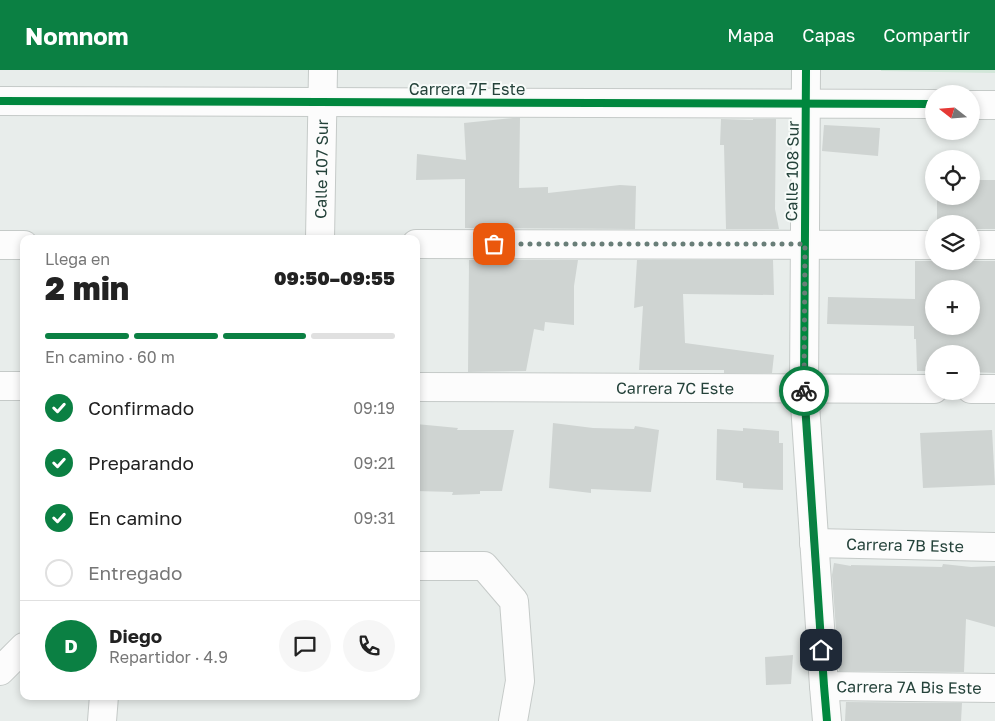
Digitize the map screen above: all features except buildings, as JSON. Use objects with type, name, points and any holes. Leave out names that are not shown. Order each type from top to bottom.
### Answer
[{"type":"street","name":"Calle 107 Sur","points":[[320,235],[323,70]]},
{"type":"street","name":"Calle 108 Sur","points":[[806,70],[804,389],[827,721]]},
{"type":"street","name":"Carrera 7F Este","points":[[0,101],[925,104]]},
{"type":"street","points":[[980,104],[995,105]]},
{"type":"street","points":[[420,244],[925,245]]},
{"type":"street","points":[[0,245],[20,245]]},
{"type":"street","points":[[980,245],[995,245]]},
{"type":"street","points":[[0,386],[20,386]]},
{"type":"street","name":"Carrera 7C Este","points":[[420,387],[925,389]]},
{"type":"street","points":[[980,389],[995,389]]},
{"type":"street","name":"Carrera 7B Este","points":[[814,543],[995,547]]},
{"type":"street","points":[[420,566],[484,566],[514,601],[520,681],[513,721]]},
{"type":"street","points":[[0,671],[20,651]]},
{"type":"street","name":"Carrera 7A Bis Este","points":[[824,686],[995,688]]},
{"type":"street","points":[[102,721],[104,700]]},
{"type":"green space","points":[[995,70],[995,73],[881,71]]},
{"type":"cycle path","points":[[806,70],[804,389],[827,721]]},
{"type":"cycle path","points":[[0,101],[925,104]]},
{"type":"way so far","points":[[494,244],[805,244],[804,391]]},
{"type":"route","points":[[804,391],[821,650]]}]
